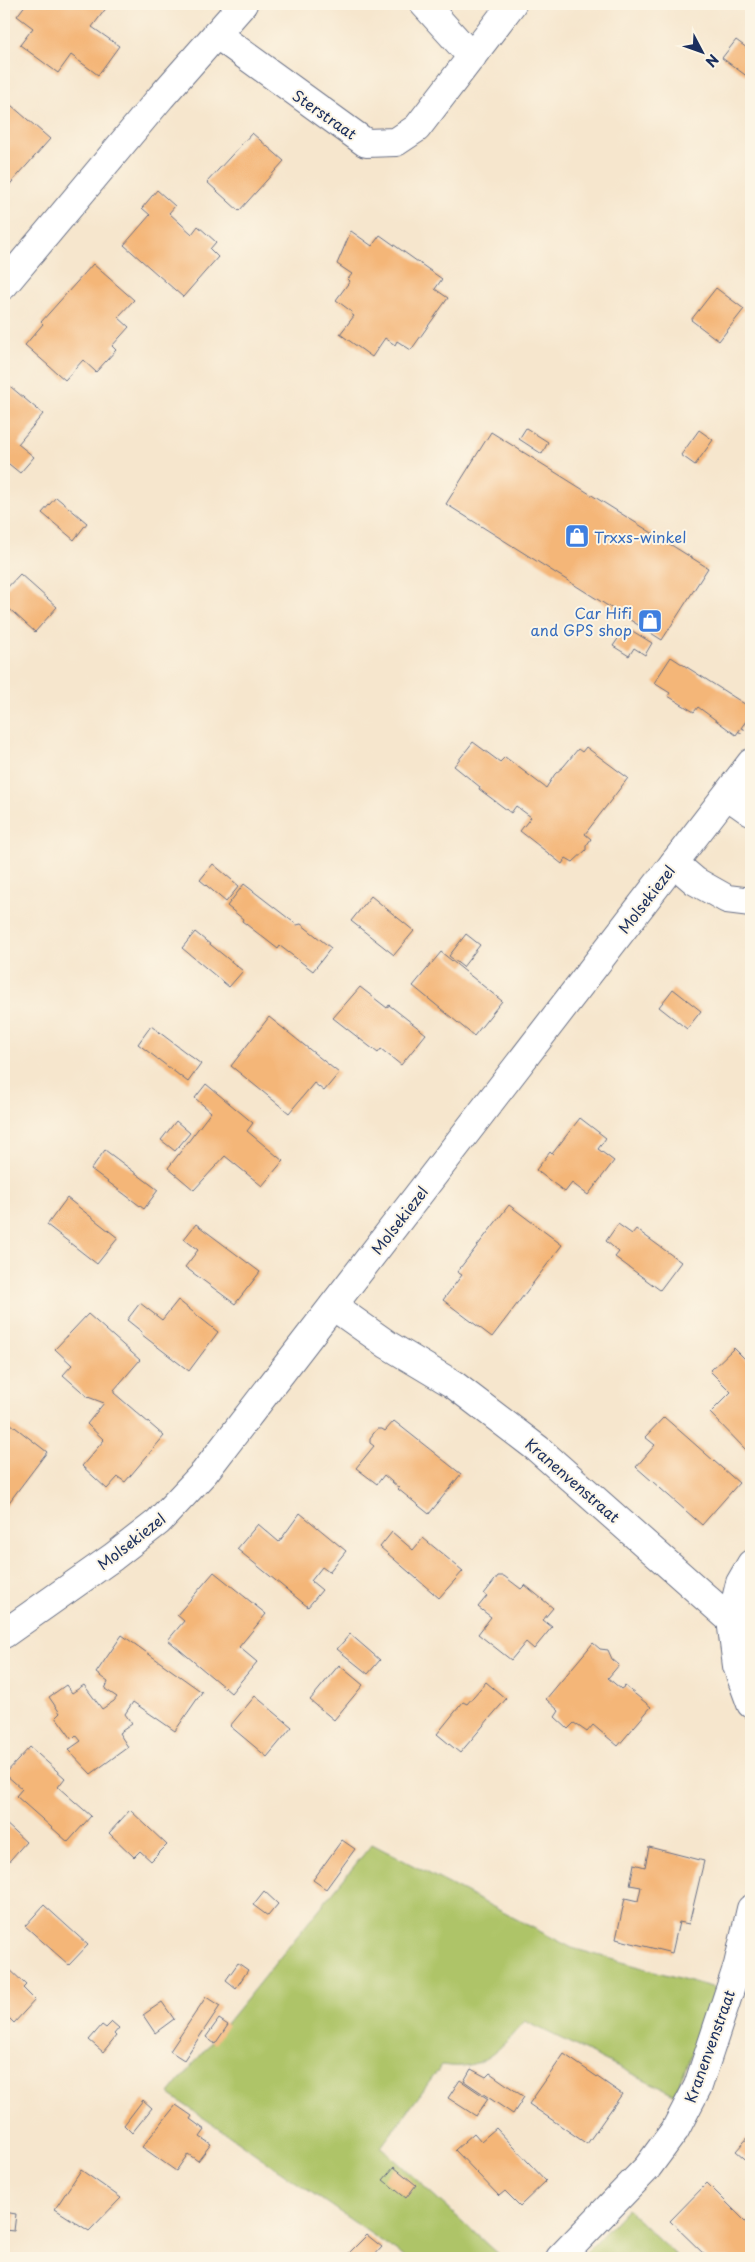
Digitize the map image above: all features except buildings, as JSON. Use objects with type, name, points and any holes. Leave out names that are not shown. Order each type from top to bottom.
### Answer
[{"type":"street","points":[[4,285],[155,104],[243,4]]},
{"type":"street","points":[[424,4],[472,57]]},
{"type":"street","name":"Sterstraat","points":[[216,34],[366,143],[396,142],[417,128],[512,4]]},
{"type":"street","name":"Molsekiezel","points":[[4,1634],[113,1557],[158,1522],[204,1473],[751,763]]},
{"type":"street","points":[[727,795],[751,812]]},
{"type":"street","points":[[674,863],[696,881],[727,899],[751,902]]},
{"type":"street","name":"Kranenvenstraat","points":[[333,1306],[388,1345],[453,1384],[538,1449],[730,1620]]},
{"type":"street","points":[[751,1564],[740,1584],[730,1620],[737,1666],[751,1704]]},
{"type":"street","name":"Kranenvenstraat","points":[[560,2258],[647,2168],[676,2130],[698,2086],[736,1973],[751,1909]]},
{"type":"green space","points":[[372,1844],[572,1948],[715,1988],[703,2028],[674,2094],[525,2021],[507,2041],[480,2062],[457,2066],[442,2065],[381,2147],[502,2258],[406,2258],[169,2094]]},
{"type":"green space","points":[[627,2209],[679,2258],[581,2258]]},
{"type":"place","name":"Trxxs-winkel","points":[[577,536]]},
{"type":"place","name":"Car Hifi and GPS shop","points":[[650,621]]}]
